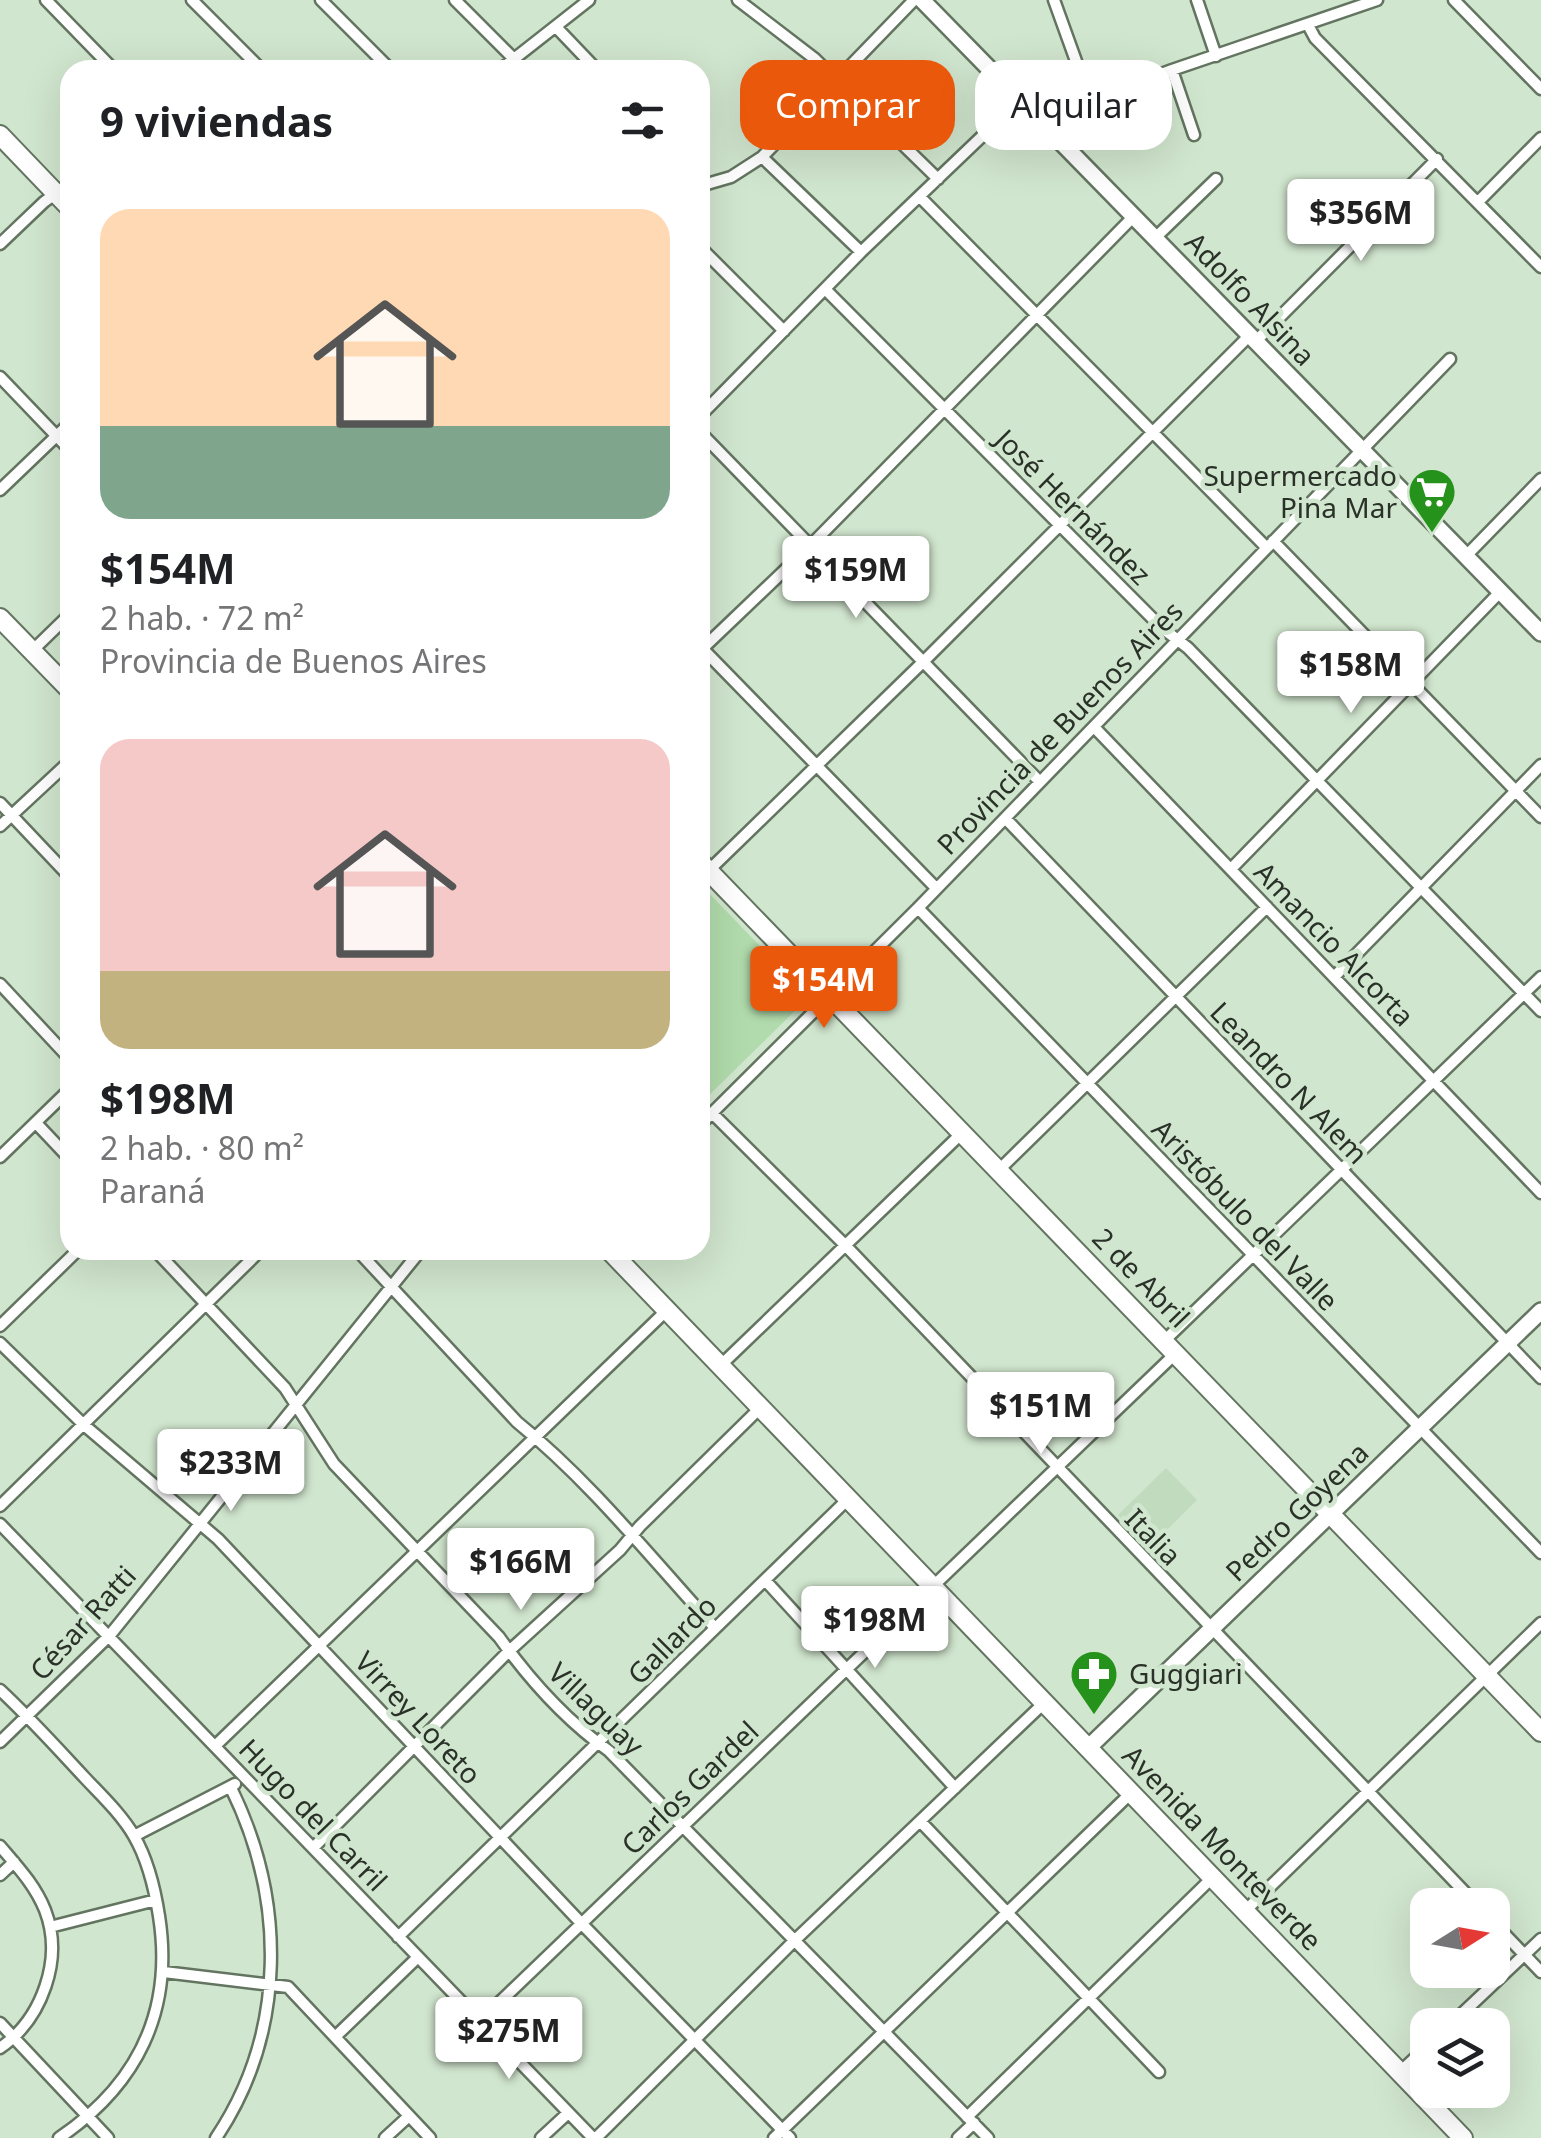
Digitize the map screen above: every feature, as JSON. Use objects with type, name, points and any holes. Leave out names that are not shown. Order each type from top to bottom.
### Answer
[{"type":"main road","points":[[0,135],[60,185]]},
{"type":"main road","points":[[0,618],[60,680]]},
{"type":"main road","name":"2 de Abril","points":[[710,877],[1000,1170],[1541,1732]]},
{"type":"main road","name":"Avenida Monteverde","points":[[617,1260],[1463,2138]]},
{"type":"street","points":[[46,0],[104,60]]},
{"type":"street","points":[[192,0],[252,60]]},
{"type":"street","points":[[321,0],[380,60]]},
{"type":"street","points":[[455,0],[514,59],[589,0]]},
{"type":"street","points":[[738,0],[813,60]]},
{"type":"street","points":[[854,60],[914,0]]},
{"type":"street","name":"Adolfo Alsina","points":[[922,0],[981,60]]},
{"type":"street","points":[[1054,0],[1076,60]]},
{"type":"street","points":[[1197,0],[1216,56]]},
{"type":"street","points":[[1336,0],[1340,13]]},
{"type":"street","points":[[1194,136],[1172,70],[1377,0]]},
{"type":"street","points":[[1454,0],[1541,89]]},
{"type":"street","points":[[1308,25],[1315,38],[1541,267]]},
{"type":"street","points":[[556,27],[587,60]]},
{"type":"street","points":[[1478,202],[1541,138]]},
{"type":"street","points":[[710,406],[861,252],[975,143]]},
{"type":"street","points":[[710,183],[732,177],[768,150]]},
{"type":"street","points":[[909,150],[938,179]]},
{"type":"street","name":"Adolfo Alsina","points":[[1069,150],[1541,633]]},
{"type":"street","points":[[762,156],[861,252]]},
{"type":"street","points":[[710,863],[923,662],[1153,431],[1436,159]]},
{"type":"street","points":[[1155,238],[1216,179]]},
{"type":"street","points":[[0,244],[60,191]]},
{"type":"street","points":[[920,197],[1541,818]]},
{"type":"street","points":[[710,640],[811,545],[1134,216]]},
{"type":"street","points":[[710,257],[784,330]]},
{"type":"street","name":"José Hernández","points":[[826,290],[1161,627],[1178,639],[1541,1011]]},
{"type":"street","name":"Provincia de Buenos Aires","points":[[712,1114],[918,908],[1450,359]]},
{"type":"street","points":[[0,377],[60,440]]},
{"type":"street","points":[[0,490],[60,432]]},
{"type":"street","points":[[710,442],[1040,782]]},
{"type":"street","points":[[1466,556],[1541,479]]},
{"type":"street","points":[[1231,869],[1500,592]]},
{"type":"street","points":[[32,651],[60,624]]},
{"type":"street","points":[[710,658],[936,888]]},
{"type":"street","name":"Amancio Alcorta","points":[[1094,727],[1541,1193]]},
{"type":"street","points":[[1334,976],[1541,765]]},
{"type":"street","points":[[0,826],[60,769]]},
{"type":"street","points":[[0,803],[60,866]]},
{"type":"street","name":"Leandro N Alem","points":[[1005,818],[1541,1378]]},
{"type":"street","name":"Aristóbulo del Valle","points":[[918,908],[1541,1553]]},
{"type":"street","points":[[1000,1170],[1268,908]]},
{"type":"street","name":"Carlos Gardel","points":[[479,2022],[1057,1469],[1253,1256],[1541,976]]},
{"type":"street","points":[[0,984],[60,1047]]},
{"type":"street","points":[[0,1157],[60,1099]]},
{"type":"street","name":"Italia","points":[[712,1114],[845,1246],[1462,1888]]},
{"type":"street","points":[[36,1122],[60,1148]]},
{"type":"street","points":[[720,1365],[963,1132]]},
{"type":"street","points":[[0,1326],[68,1260]]},
{"type":"street","name":"Villaguay","points":[[165,1260],[297,1402],[334,1464],[576,1723],[684,1827],[988,2138]]},
{"type":"street","points":[[0,1506],[251,1260]]},
{"type":"street","points":[[366,1260],[517,1422],[624,1524],[715,1628]]},
{"type":"street","name":"César Ratti","points":[[0,1742],[110,1636],[198,1522],[413,1260]]},
{"type":"street","name":"Pedro Goyena","points":[[1088,1748],[1541,1311]]},
{"type":"street","points":[[215,1746],[666,1312]]},
{"type":"street","name":"Virrey Loreto","points":[[0,1343],[84,1425],[218,1539],[695,2038],[782,2135]]},
{"type":"street","points":[[313,1848],[760,1408]]},
{"type":"street","name":"Gallardo","points":[[398,1938],[848,1500]]},
{"type":"street","name":"Hugo del Carril","points":[[0,1524],[594,2138]]},
{"type":"street","points":[[766,1580],[955,1788]]},
{"type":"street","points":[[1246,1910],[1541,1623]]},
{"type":"street","points":[[0,1690],[28,1716],[134,1836],[156,1900],[164,1972],[158,2004],[136,2058],[123,2080],[89,2118],[58,2138]]},
{"type":"street","points":[[594,2138],[1045,1702]]},
{"type":"street","points":[[134,1836],[231,1788],[244,1776]]},
{"type":"street","points":[[216,2138],[254,2062],[272,1984],[268,1898],[259,1854],[250,1825],[231,1788]]},
{"type":"street","points":[[782,2135],[1131,1794]]},
{"type":"street","points":[[920,1820],[1160,2072]]},
{"type":"street","points":[[0,1846],[32,1884],[50,1927],[51,1959],[34,2014],[0,2048]]},
{"type":"street","points":[[0,1874],[14,1862]]},
{"type":"street","points":[[958,2138],[970,2120],[1089,1996],[1213,1877]]},
{"type":"street","points":[[50,1927],[156,1900]]},
{"type":"street","points":[[1468,2008],[1541,1939]]},
{"type":"street","points":[[1510,1940],[1541,1972]]},
{"type":"street","points":[[336,2036],[416,1958]]},
{"type":"street","points":[[164,1972],[272,1984],[294,1992],[430,2138]]},
{"type":"street","points":[[0,2023],[108,2138]]},
{"type":"street","points":[[1400,2072],[1410,2063]]},
{"type":"street","points":[[542,2138],[567,2114]]},
{"type":"street","points":[[385,2138],[408,2116]]},
{"type":"shaded area","points":[[710,894],[809,997],[710,1094]]},
{"type":"shaded area","points":[[1166,1468],[1197,1500],[1148,1549],[1118,1515]]},
{"type":"place","name":"Supermercado Pina Mar","points":[[1432,534]]},
{"type":"place","name":"Guggiari","points":[[1094,1716]]}]
